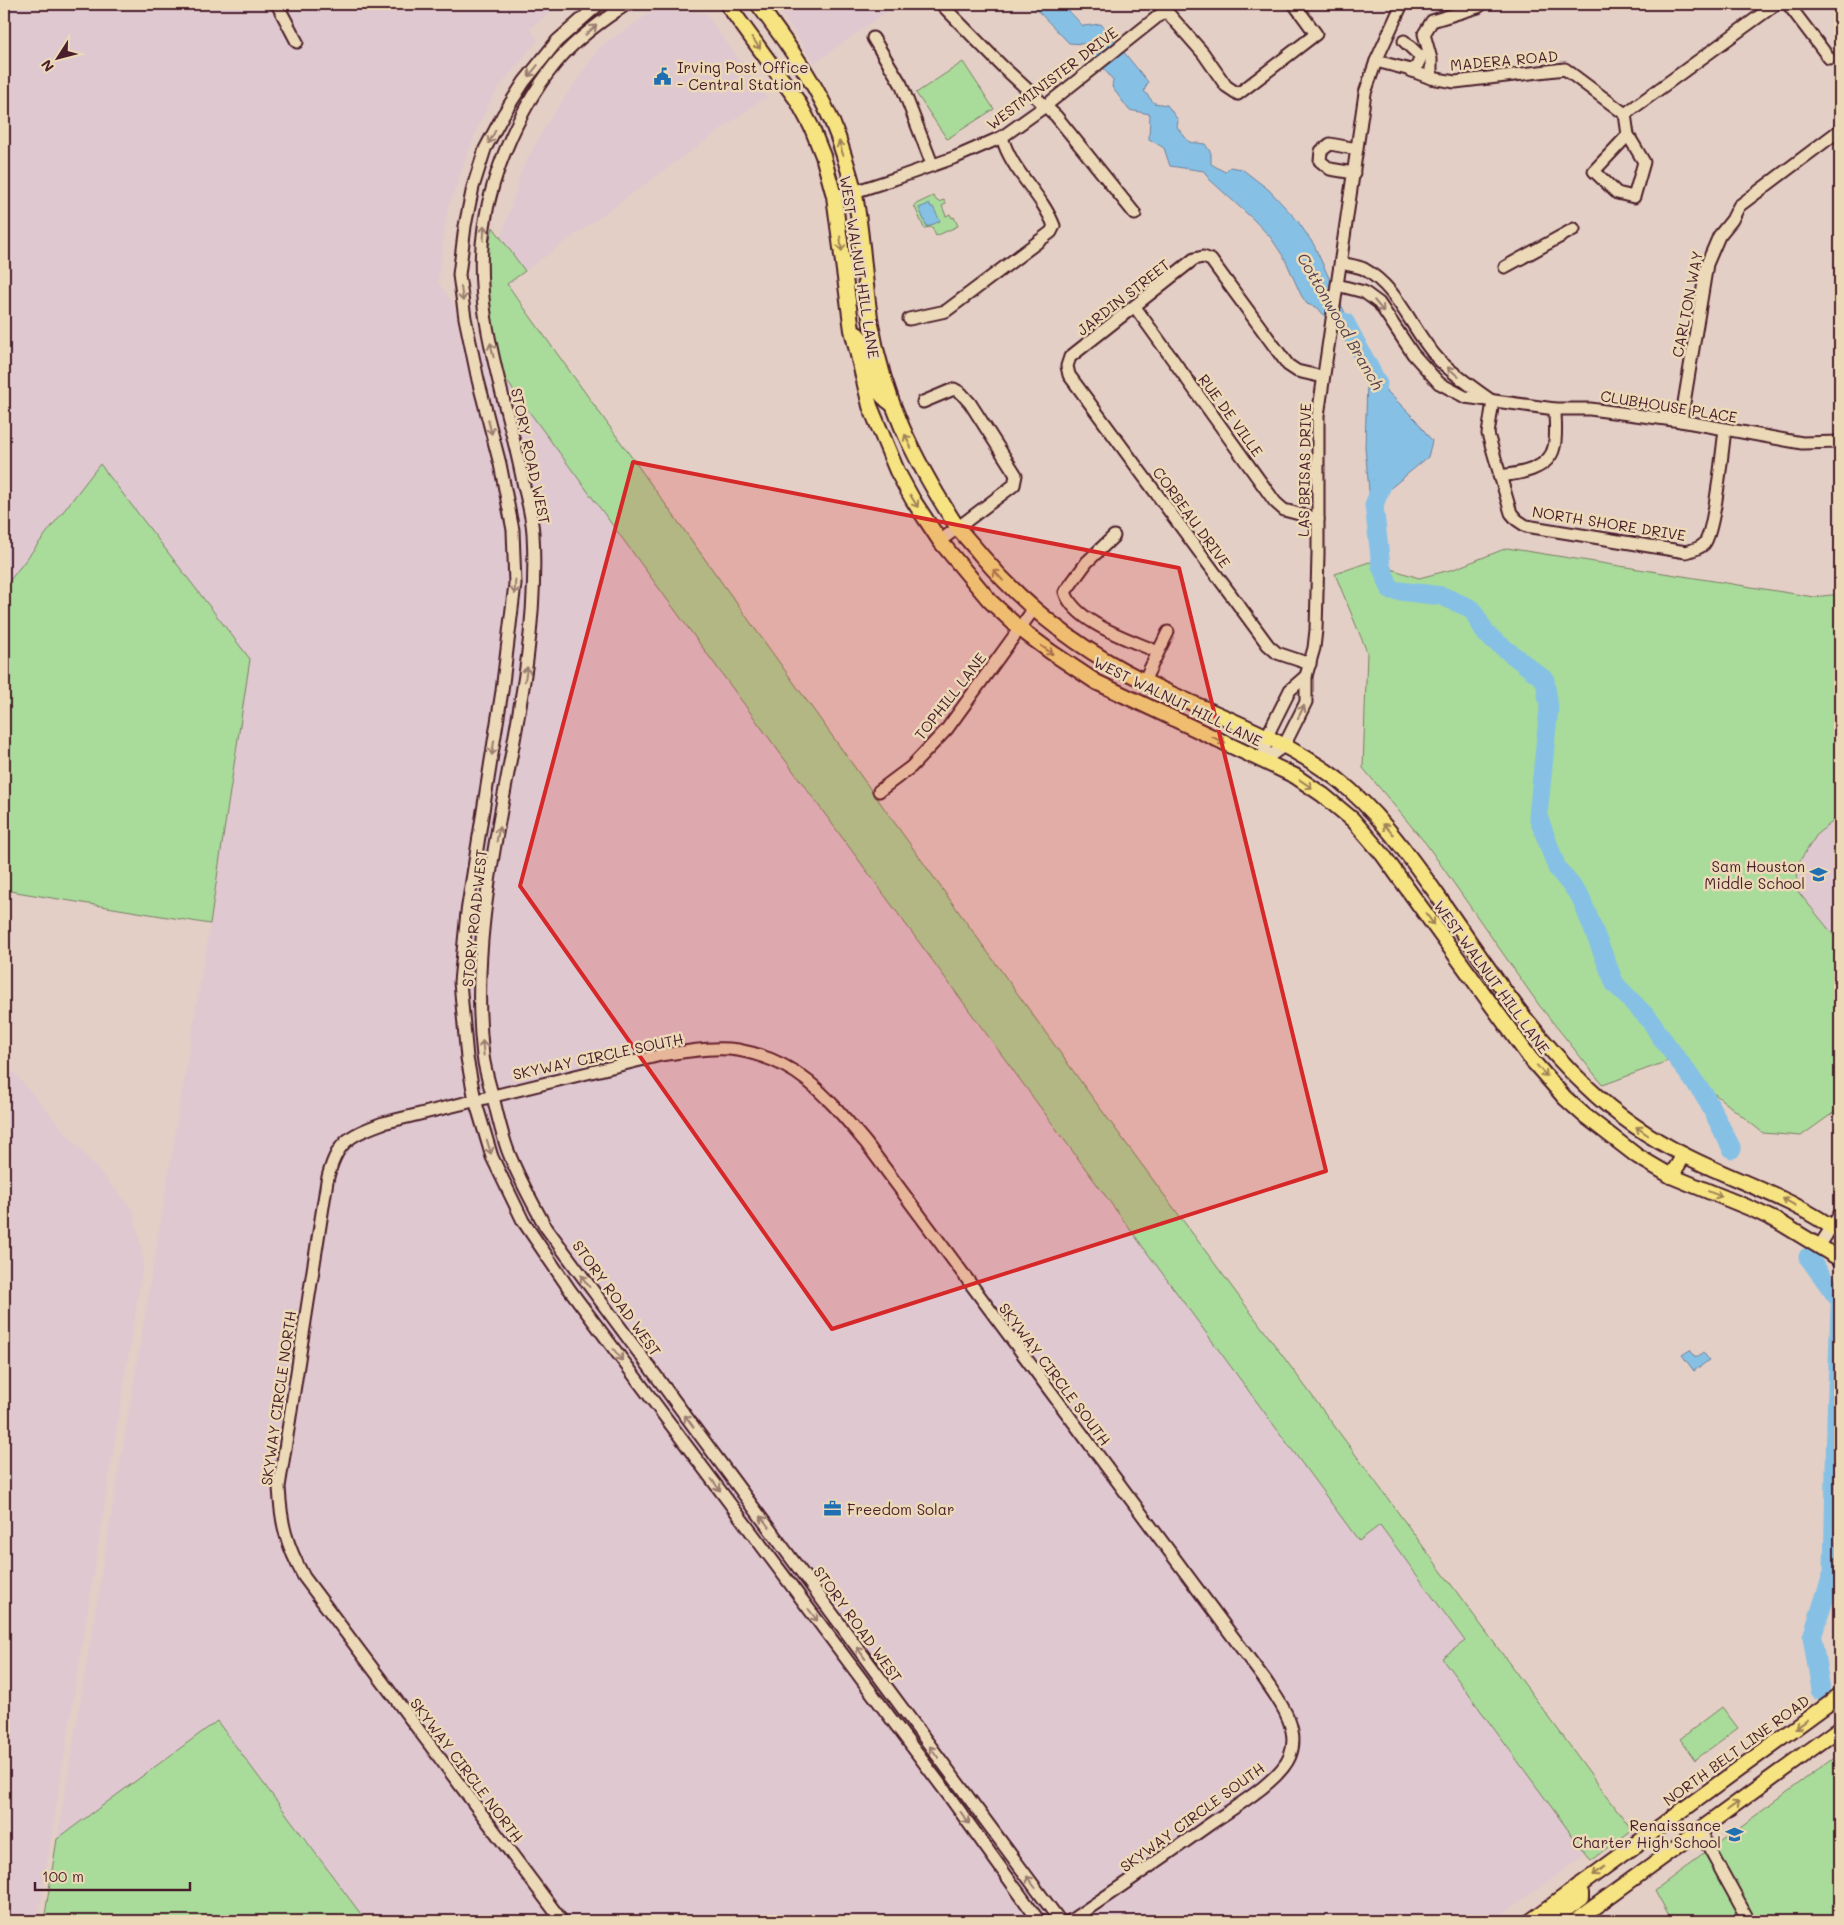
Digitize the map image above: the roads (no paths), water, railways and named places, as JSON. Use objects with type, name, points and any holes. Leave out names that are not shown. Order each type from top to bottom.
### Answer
[{"type":"main road","name":"WEST WALNUT HILL LANE","points":[[758,4],[810,80],[825,107],[837,135],[854,192],[872,326],[892,404],[918,462],[958,527],[1000,578],[1033,610],[1079,643],[1116,666],[1144,681],[1267,736],[1333,776],[1362,799],[1392,833],[1527,1021],[1586,1087],[1645,1133],[1707,1166],[1779,1197],[1836,1230]]},
{"type":"main road","name":"WEST WALNUT HILL LANE","points":[[727,5],[797,100],[811,126],[823,156],[834,196],[852,334],[866,396],[876,425],[913,500],[940,541],[990,601],[1020,629],[1096,682],[1139,704],[1264,760],[1295,776],[1323,795],[1352,820],[1383,855],[1525,1052],[1565,1098],[1603,1131],[1637,1156],[1671,1176],[1752,1209],[1820,1245],[1840,1258]]},
{"type":"main road","points":[[852,334],[857,334],[864,344],[877,392],[892,404]]},
{"type":"main road","points":[[1671,1176],[1684,1155]]},
{"type":"main road","points":[[1696,1186],[1707,1166]]},
{"type":"main road","name":"NORTH BELT LINE ROAD","points":[[1531,1921],[1840,1695]]},
{"type":"main road","points":[[1574,1921],[1840,1728]]},
{"type":"main road","points":[[1551,1921],[1581,1898],[1581,1893],[1577,1888]]},
{"type":"street","points":[[278,4],[297,42]]},
{"type":"street","name":"STORY ROAD WEST","points":[[599,4],[557,41],[516,94],[485,149],[473,187],[465,226],[459,275],[465,318],[478,380],[500,464],[513,530],[515,584],[502,691],[467,912],[460,982],[467,1058],[475,1100],[492,1157],[523,1221],[589,1316],[943,1788],[1040,1921]]},
{"type":"street","name":"STORY ROAD WEST","points":[[627,4],[603,20],[562,56],[535,91],[510,138],[496,178],[484,227],[482,276],[485,317],[521,469],[532,530],[534,591],[528,661],[492,870],[480,968],[480,1019],[484,1060],[492,1096],[506,1148],[545,1226],[1060,1921]]},
{"type":"street","points":[[941,4],[1000,65],[1056,116],[1135,214]]},
{"type":"street","points":[[1163,7],[1203,53],[1226,86],[1238,94],[1316,34],[1294,4]]},
{"type":"street","points":[[1431,78],[1431,59],[1424,34],[1432,20],[1472,9],[1482,4]]},
{"type":"street","points":[[1628,135],[1594,171],[1617,193],[1634,197],[1644,162],[1628,135],[1625,114],[1776,4]]},
{"type":"street","points":[[1788,4],[1829,58]]},
{"type":"street","name":"LAS BRISAS DRIVE","points":[[1264,760],[1284,746],[1306,702],[1306,676],[1316,630],[1318,416],[1323,376],[1366,93],[1376,61],[1388,36],[1398,5]]},
{"type":"street","name":"WESTMINISTER DRIVE","points":[[834,196],[854,192],[970,152],[1002,137],[1044,107],[1128,40],[1163,7]]},
{"type":"street","points":[[1388,36],[1404,42],[1421,57],[1417,66],[1411,71]]},
{"type":"street","points":[[873,38],[901,84],[932,164]]},
{"type":"street","points":[[1404,42],[1412,40],[1426,43]]},
{"type":"street","name":"MADERA ROAD","points":[[1376,61],[1431,78],[1455,82],[1565,69],[1625,114]]},
{"type":"street","points":[[516,94],[530,102]]},
{"type":"street","name":"CARLTON WAY","points":[[1681,421],[1707,264],[1719,236],[1732,220],[1739,206],[1840,130]]},
{"type":"street","points":[[909,320],[946,310],[1051,232],[1054,226],[1050,216],[1004,146],[1002,137]]},
{"type":"street","points":[[1354,173],[1330,169],[1320,160],[1321,151],[1330,144],[1357,149]]},
{"type":"street","points":[[1505,268],[1574,229]]},
{"type":"street","name":"JARDIN STREET","points":[[1067,366],[1070,357],[1194,259],[1203,257],[1211,260],[1288,365],[1298,371],[1323,376]]},
{"type":"street","name":"CLUBHOUSE PLACE","points":[[1341,263],[1363,269],[1393,293],[1425,342],[1440,361],[1469,385],[1493,401]]},
{"type":"street","name":"CLUBHOUSE PLACE","points":[[1338,285],[1364,292],[1379,303],[1412,354],[1439,382],[1465,397],[1555,409],[1590,409],[1681,421],[1802,443],[1840,446]]},
{"type":"street","name":"RUE DE VILLE","points":[[1135,307],[1275,502],[1284,510],[1318,519]]},
{"type":"street","points":[[465,318],[485,317]]},
{"type":"street","name":"CORBEAU DRIVE","points":[[1067,366],[1069,375],[1268,645],[1277,653],[1310,664]]},
{"type":"street","points":[[923,402],[954,389],[961,393],[975,411],[1016,475],[1014,485],[940,541]]},
{"type":"street","name":"NORTH SHORE DRIVE","points":[[1493,401],[1488,434],[1511,513],[1517,520],[1526,526],[1686,552],[1704,544],[1711,527],[1725,430]]},
{"type":"street","points":[[1499,476],[1531,470],[1546,462],[1554,448],[1555,409]]},
{"type":"street","points":[[1114,536],[1087,562],[1065,592],[1066,596],[1092,622],[1158,652]]},
{"type":"street","name":"TOPHILL LANE","points":[[879,791],[911,767],[947,729],[1033,610]]},
{"type":"street","points":[[1144,681],[1168,632]]},
{"type":"street","name":"LAS BRISAS DRIVE","points":[[1264,760],[1267,736],[1290,690],[1306,676]]},
{"type":"street","name":"SKYWAY CIRCLE SOUTH","points":[[475,1100],[661,1055],[702,1050],[737,1050],[780,1064],[802,1076],[827,1097],[866,1143],[1265,1680],[1286,1712],[1292,1731],[1290,1755],[1282,1770],[1238,1804],[1070,1921]]},
{"type":"street","name":"SKYWAY CIRCLE NORTH","points":[[475,1100],[383,1123],[363,1130],[340,1147],[332,1159],[279,1486],[281,1518],[292,1555],[304,1577],[562,1921]]},
{"type":"street","points":[[1820,1245],[1836,1230],[1840,1214]]},
{"type":"street","points":[[589,1316],[604,1306]]},
{"type":"street","points":[[657,1406],[666,1390]]},
{"type":"street","points":[[1700,1830],[1749,1921]]},
{"type":"water","points":[[1031,4],[1071,4],[1069,11],[1083,26],[1101,24],[1148,82],[1144,91],[1154,103],[1167,105],[1178,120],[1177,127],[1189,142],[1205,144],[1211,153],[1211,164],[1225,172],[1230,167],[1242,169],[1269,190],[1297,220],[1314,245],[1350,324],[1360,352],[1381,385],[1416,420],[1432,441],[1428,457],[1387,491],[1374,479],[1384,532],[1373,534],[1365,447],[1367,381],[1348,345],[1318,308],[1307,304],[1285,259],[1271,238],[1209,179],[1204,171],[1170,166],[1164,148],[1149,139],[1150,114],[1129,110],[1112,87],[1113,80],[1084,44],[1069,43]]},
{"type":"water","points":[[929,204],[933,207],[940,221],[927,227],[919,208]]},
{"type":"water","points":[[1690,1350],[1696,1358],[1703,1352],[1709,1360],[1694,1371],[1682,1355]]},
{"type":"waterway","name":"Cottonwood Branch","points":[[1345,322],[1378,384]]},
{"type":"waterway","name":"Cottonwood Branch","points":[[1391,462],[1374,505],[1381,566],[1391,590],[1442,596],[1472,609],[1486,634],[1545,680],[1549,707],[1538,816],[1557,868],[1580,896],[1615,984],[1651,1021],[1705,1096],[1732,1149]]},
{"type":"waterway","name":"Cottonwood Branch","points":[[1808,1257],[1840,1301]]},
{"type":"waterway","name":"Cottonwood Branch","points":[[1821,1690],[1812,1637],[1833,1572],[1840,1307]]},
{"type":"place","name":"Irving Post Office - Central Station","points":[[663,76]]},
{"type":"place","name":"Sam Houston Middle School","points":[[1819,875]]},
{"type":"place","name":"Freedom Solar","points":[[833,1509]]},
{"type":"place","name":"Renaissance Charter High School","points":[[1735,1834]]}]
